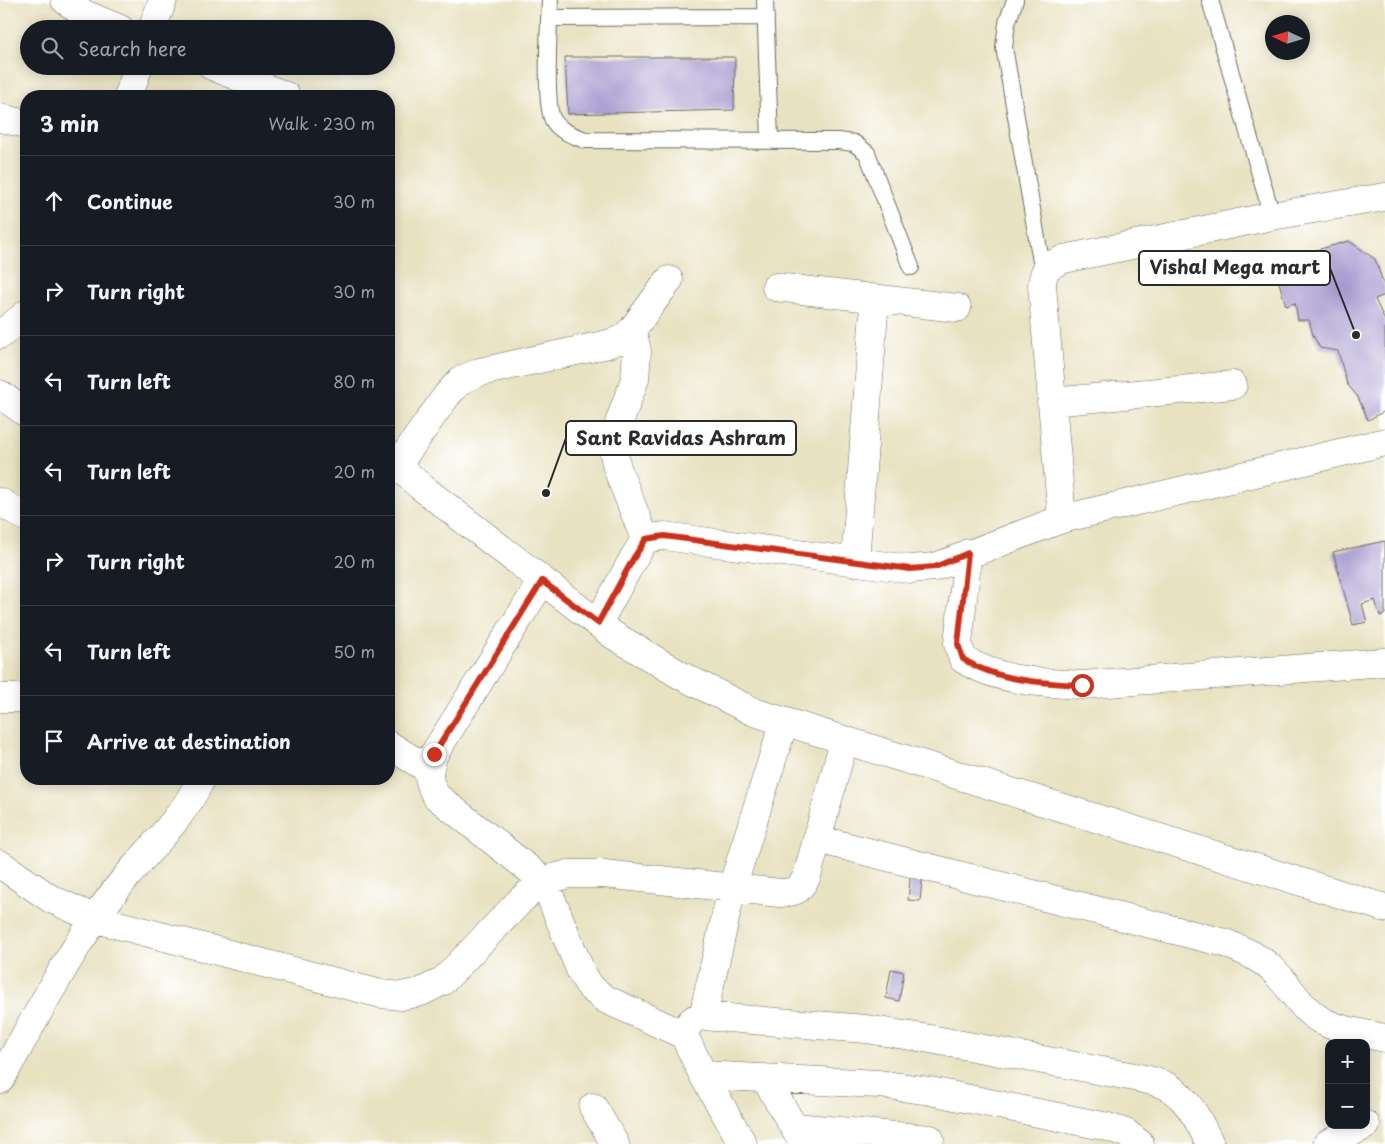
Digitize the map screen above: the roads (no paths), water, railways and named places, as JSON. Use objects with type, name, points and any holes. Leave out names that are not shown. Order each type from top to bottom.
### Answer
[{"type":"street","points":[[65,0],[84,14],[98,20]]},
{"type":"street","points":[[155,20],[163,0]]},
{"type":"street","points":[[130,90],[136,75]]},
{"type":"street","points":[[234,75],[271,90]]},
{"type":"street","points":[[0,118],[20,123]]},
{"type":"street","points":[[1062,519],[1042,285],[1043,272],[1052,264],[1064,259],[1272,216],[1385,197]]},
{"type":"street","points":[[395,460],[461,380],[480,372],[608,344],[624,338],[669,280]]},
{"type":"street","points":[[776,287],[957,308]]},
{"type":"street","points":[[855,562],[875,299]]},
{"type":"street","points":[[0,335],[20,319]]},
{"type":"street","points":[[632,330],[637,351],[635,379],[619,423],[614,454],[617,468],[646,539]]},
{"type":"street","points":[[1051,402],[1233,385]]},
{"type":"street","points":[[0,394],[20,409]]},
{"type":"street","points":[[598,623],[646,539],[664,536],[910,569],[935,567],[1062,519],[1385,442]]},
{"type":"street","points":[[395,464],[420,486],[613,635],[682,676],[754,712],[1385,908]]},
{"type":"street","points":[[0,502],[20,514]]},
{"type":"street","points":[[968,553],[958,644],[963,659],[977,668],[995,675],[1053,684],[1082,685],[1385,662]]},
{"type":"street","points":[[542,581],[434,754],[429,770],[428,782],[436,796],[544,881],[581,972],[591,988],[605,999],[684,1035],[703,1075],[743,1144]]},
{"type":"street","points":[[0,698],[20,698]]},
{"type":"street","points":[[703,1016],[732,888],[784,722]]},
{"type":"street","points":[[0,864],[51,899],[96,919],[381,994],[401,996],[421,992],[443,981],[522,899],[544,881],[568,874],[604,874],[780,893],[792,892],[801,887],[807,876],[844,741]]},
{"type":"street","points":[[395,749],[429,770]]},
{"type":"street","points":[[0,1080],[77,945],[115,890],[175,822],[192,797],[197,785]]},
{"type":"street","points":[[817,839],[1225,943],[1258,956],[1274,970],[1304,1007],[1318,1019],[1336,1027],[1385,1038]]},
{"type":"street","points":[[684,1035],[687,1025],[694,1018],[703,1016],[866,1029],[1129,1076],[1162,1084],[1181,1096],[1196,1114],[1210,1144]]},
{"type":"street","points":[[703,1075],[879,1084],[930,1091],[1108,1128],[1126,1133],[1140,1144]]},
{"type":"street","points":[[765,1078],[799,1136],[930,1139]]},
{"type":"street","points":[[593,1107],[615,1144]]},
{"type":"street","points":[[1370,1123],[1385,1116]]},
{"type":"street","points":[[1327,1144],[1358,1129]]},
{"type":"lane","points":[[550,0],[549,102],[553,120],[565,132],[585,140],[770,140],[854,143],[867,153],[911,268]]},
{"type":"lane","points":[[765,0],[770,140]]},
{"type":"lane","points":[[1015,0],[1007,23],[1004,47],[1043,272]]},
{"type":"lane","points":[[1210,0],[1272,216]]},
{"type":"lane","points":[[549,18],[766,17]]},
{"type":"place","name":"Vishal Mega mart","points":[[1356,335]]},
{"type":"place","name":"Sant Ravidas Ashram","points":[[546,493]]}]
